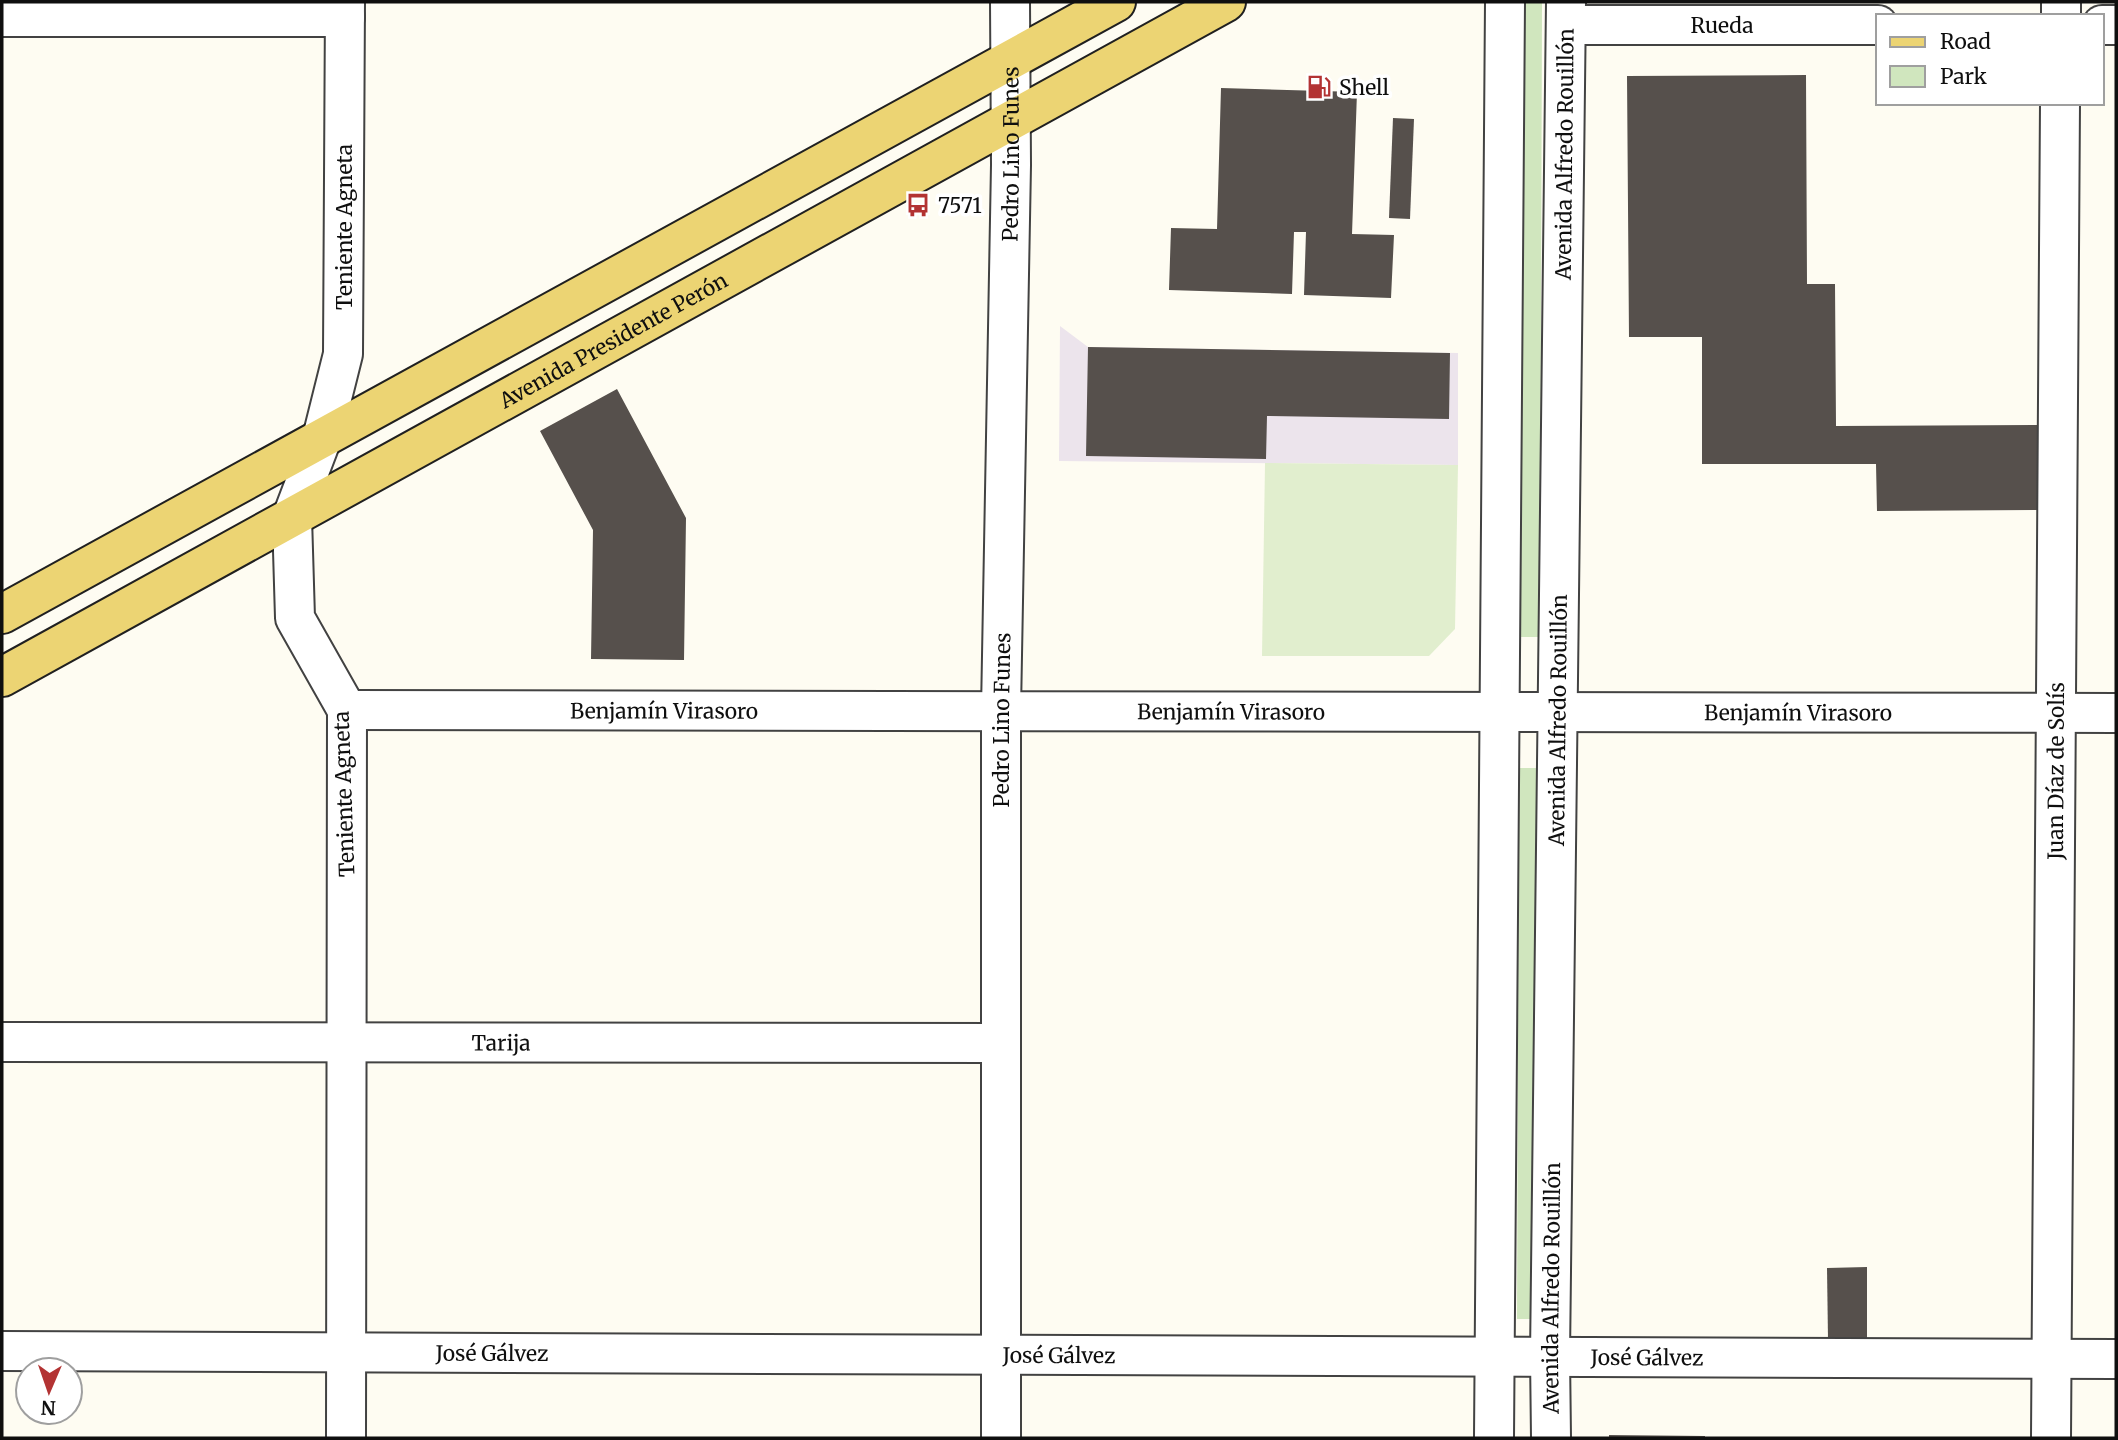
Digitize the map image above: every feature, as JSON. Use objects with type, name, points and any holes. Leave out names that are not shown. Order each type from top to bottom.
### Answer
[{"type":"main road","points":[[2,614],[1116,2]]},
{"type":"main road","name":"Avenida Presidente Perón","points":[[2,677],[1226,2]]},
{"type":"street","name":"Pedro Lino Funes","points":[[1001,1438],[1001,710],[1011,120],[1010,2]]},
{"type":"street","points":[[1494,1438],[1505,2]]},
{"type":"street","points":[[2,17],[345,9]]},
{"type":"street","name":"Teniente Agneta","points":[[345,9],[343,354],[322,438],[292,517],[295,618],[347,709],[346,1438]]},
{"type":"street","name":"Rueda","points":[[1566,13],[1876,25]]},
{"type":"street","name":"Avenida Alfredo Rouillón","points":[[1551,1438],[1566,13]]},
{"type":"street","name":"Juan Díaz de Solís","points":[[2051,1438],[2060,105]]},
{"type":"street","name":"Benjamín Virasoro","points":[[347,709],[2116,712]]},
{"type":"street","name":"Tarija","points":[[2,1042],[1000,1043]]},
{"type":"street","name":"José Gálvez","points":[[2,1351],[2116,1359]]},
{"type":"shaded area","points":[[1060,326],[1088,347],[1458,353],[1458,465],[1059,461]]},
{"type":"green space","points":[[1520,2],[1542,2],[1540,637],[1518,637]]},
{"type":"green space","points":[[1265,463],[1458,465],[1455,629],[1429,656],[1262,656]]},
{"type":"green space","points":[[1519,768],[1540,768],[1538,1319],[1517,1319]]},
{"type":"building","points":[[1806,75],[1807,284],[1835,284],[1836,426],[2040,425],[2041,510],[1877,511],[1876,464],[1702,464],[1702,337],[1629,337],[1627,76]]},
{"type":"building","points":[[1221,88],[1357,92],[1352,234],[1394,235],[1391,298],[1304,295],[1306,232],[1294,232],[1292,294],[1169,290],[1171,228],[1217,229]]},
{"type":"building","points":[[1393,118],[1414,119],[1410,219],[1389,218]]},
{"type":"building","points":[[1088,347],[1450,353],[1449,419],[1267,416],[1266,459],[1086,456]]},
{"type":"building","points":[[617,389],[686,518],[684,660],[591,659],[593,530],[540,431]]},
{"type":"building","points":[[1867,1267],[1867,1339],[1828,1339],[1827,1268]]},
{"type":"building","points":[[1609,1435],[1705,1436],[1705,1438],[1609,1438]]},
{"type":"place","name":"Shell","points":[[1319,87]]},
{"type":"place","name":"7571","points":[[918,205]]}]
